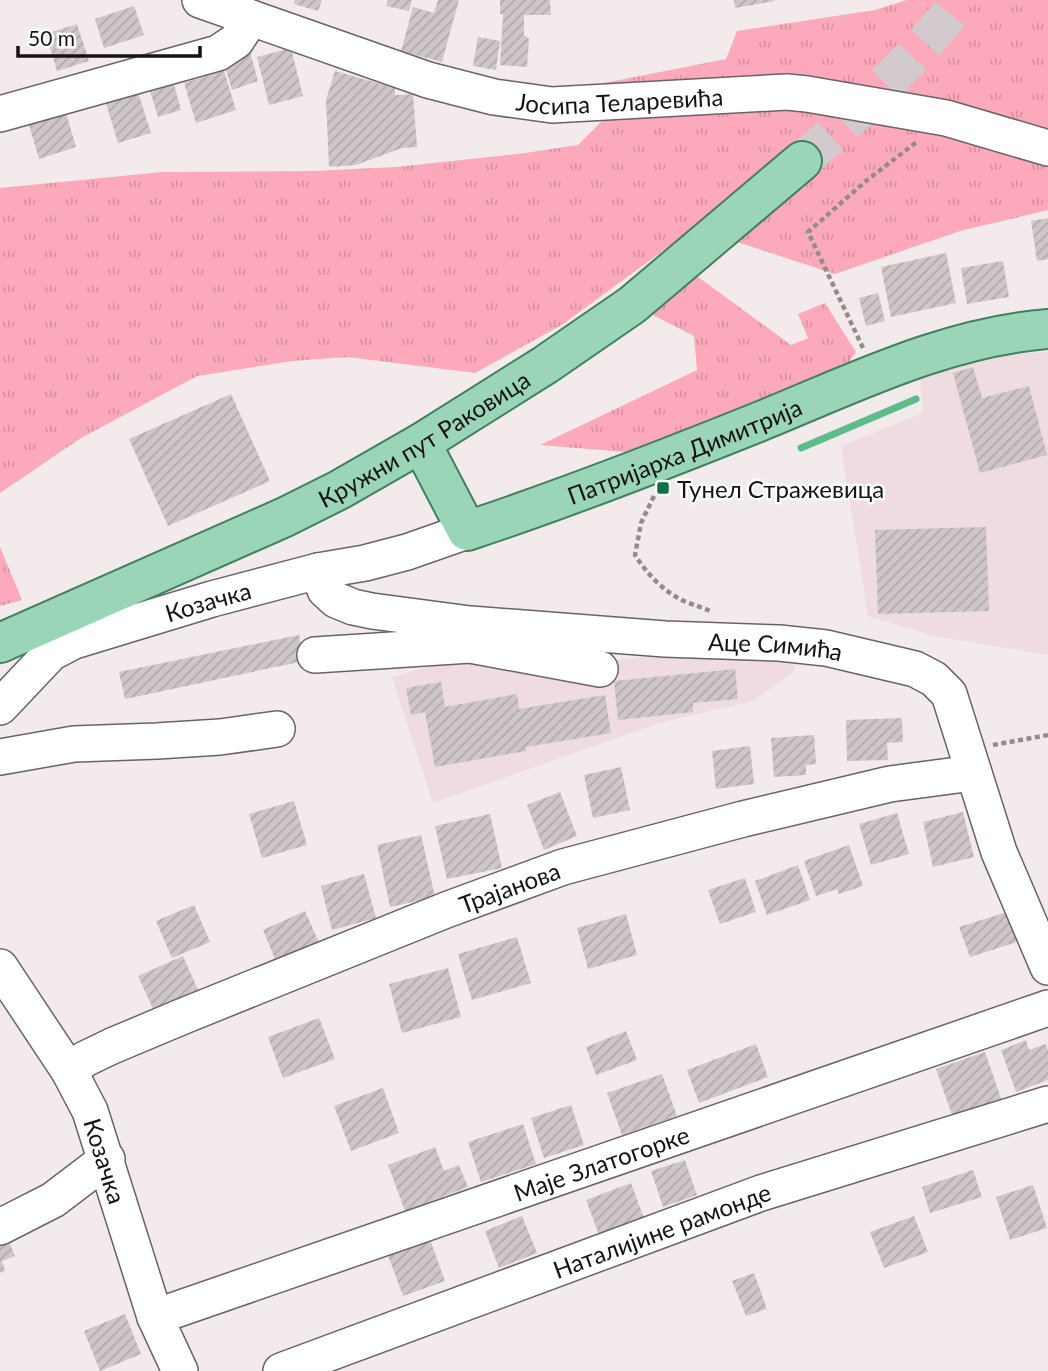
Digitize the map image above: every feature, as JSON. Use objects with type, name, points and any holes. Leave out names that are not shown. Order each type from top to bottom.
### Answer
[{"type":"main road","name":"Кружни пут Раковица","points":[[0,643],[294,513],[421,443],[596,332],[661,281],[802,161]]},
{"type":"main road","name":"Патријарха Димитрија","points":[[467,531],[614,480],[874,373],[937,351],[1021,331],[1048,330]]},
{"type":"main road","points":[[421,443],[467,531]]},
{"type":"street","name":"Јосипа Теларевића","points":[[200,0],[428,80],[494,97],[552,105],[787,92],[875,104],[932,116],[1048,148]]},
{"type":"street","points":[[0,114],[218,52],[236,41],[251,18]]},
{"type":"street","name":"Патријарха Димитрија","points":[[318,571],[407,552],[467,531]]},
{"type":"street","name":"Аце Симића","points":[[318,571],[325,590],[345,605],[404,617],[470,635],[779,643],[826,648],[895,664],[915,669],[934,679],[949,694],[999,852],[1033,895],[1048,967]]},
{"type":"street","name":"Козачка","points":[[0,707],[60,647],[212,599],[318,571]]},
{"type":"street","points":[[315,654],[470,635],[600,669]]},
{"type":"street","points":[[0,757],[74,744],[220,737],[277,729]]},
{"type":"street","name":"Трајанова","points":[[69,1071],[85,1059],[181,1017],[446,910],[564,867],[970,761]]},
{"type":"street","name":"Козачка","points":[[0,967],[69,1071],[90,1111],[156,1317],[180,1371]]},
{"type":"street","name":"Маје Златогорке","points":[[156,1317],[1048,1008]]},
{"type":"street","name":"Наталијине рамонде","points":[[281,1371],[761,1193],[1048,1104]]},
{"type":"street","points":[[0,1227],[53,1199],[107,1159]]},
{"type":"path","points":[[874,373],[808,232],[866,181],[914,146],[926,131],[932,116]]},
{"type":"path","points":[[642,523],[635,555],[643,568],[667,591],[683,601],[716,614]]},
{"type":"path","points":[[970,761],[1048,736]]},
{"type":"shaded area","points":[[1048,352],[1048,655],[934,636],[868,616],[841,446],[923,413],[919,370],[980,355]]},
{"type":"shaded area","points":[[565,649],[616,660],[720,651],[799,651],[793,672],[753,701],[659,723],[433,803],[392,677],[450,661],[569,674]]},
{"type":"green space","points":[[907,0],[1048,0],[1048,210],[960,231],[835,274],[694,228],[563,324],[475,373],[348,357],[292,361],[197,376],[81,438],[0,493],[0,188],[162,172],[313,171],[396,167],[578,145],[602,121],[604,83],[726,59],[737,31],[875,10]]},
{"type":"green space","points":[[694,274],[791,345],[808,338],[798,314],[825,303],[856,352],[843,371],[650,454],[540,445],[697,370],[694,336],[641,309]]},
{"type":"green space","points":[[0,547],[22,600],[0,606]]},
{"type":"building","points":[[295,0],[322,0],[318,11],[294,4]]},
{"type":"building","points":[[388,0],[412,0],[409,11],[386,6]]},
{"type":"building","points":[[438,0],[459,0],[442,62],[401,51],[413,7],[434,13]]},
{"type":"building","points":[[500,0],[550,0],[551,15],[524,15],[524,35],[529,39],[527,67],[500,65],[503,14],[500,14]]},
{"type":"building","points":[[734,0],[774,0],[775,1],[735,8]]},
{"type":"building","points":[[134,6],[144,35],[104,48],[95,19]]},
{"type":"building","points":[[77,24],[89,61],[57,71],[46,34]]},
{"type":"building","points":[[478,37],[500,41],[496,70],[473,66]]},
{"type":"building","points":[[291,48],[303,96],[269,105],[257,57]]},
{"type":"building","points":[[250,52],[258,81],[232,90],[223,60]]},
{"type":"building","points":[[224,71],[236,110],[196,123],[184,83]]},
{"type":"building","points":[[335,71],[395,88],[395,95],[413,94],[417,147],[402,148],[356,165],[329,167],[326,100]]},
{"type":"building","points":[[173,81],[181,110],[158,117],[149,88]]},
{"type":"building","points":[[137,89],[151,133],[118,143],[105,100]]},
{"type":"building","points":[[66,113],[76,147],[39,159],[29,125]]},
{"type":"building","points":[[1048,218],[1048,259],[1037,261],[1031,221]]},
{"type":"building","points":[[946,253],[956,303],[891,317],[881,267]]},
{"type":"building","points":[[1003,261],[1009,297],[967,304],[961,268]]},
{"type":"building","points":[[878,293],[885,321],[866,326],[859,298]]},
{"type":"building","points":[[973,367],[982,398],[1029,386],[1047,455],[980,473],[953,373]]},
{"type":"building","points":[[231,394],[270,481],[168,526],[129,439]]},
{"type":"building","points":[[986,527],[989,611],[878,614],[875,530]]},
{"type":"building","points":[[299,635],[304,661],[125,699],[119,672]]},
{"type":"building","points":[[735,669],[738,699],[693,703],[693,712],[618,720],[614,681]]},
{"type":"building","points":[[441,682],[445,707],[517,694],[519,709],[605,695],[611,733],[526,747],[526,751],[435,767],[425,712],[411,715],[406,688]]},
{"type":"building","points":[[902,718],[903,742],[887,743],[888,760],[847,761],[846,720]]},
{"type":"building","points":[[814,735],[816,764],[806,765],[806,775],[774,777],[771,738]]},
{"type":"building","points":[[750,746],[754,784],[716,789],[712,751]]},
{"type":"building","points":[[621,767],[630,810],[593,818],[584,775]]},
{"type":"building","points":[[560,792],[577,836],[544,850],[527,805]]},
{"type":"building","points":[[294,801],[307,845],[262,858],[249,814]]},
{"type":"building","points":[[963,812],[974,857],[933,867],[923,822]]},
{"type":"building","points":[[897,813],[909,854],[871,865],[859,824]]},
{"type":"building","points":[[490,814],[502,868],[447,879],[435,826]]},
{"type":"building","points":[[421,835],[435,897],[390,907],[377,845]]},
{"type":"building","points":[[849,845],[863,886],[839,894],[837,889],[816,896],[804,861]]},
{"type":"building","points":[[798,865],[810,900],[767,915],[755,881]]},
{"type":"building","points":[[364,874],[376,918],[332,930],[321,886]]},
{"type":"building","points":[[745,878],[756,912],[720,924],[708,890]]},
{"type":"building","points":[[194,905],[210,942],[172,958],[156,921]]},
{"type":"building","points":[[305,911],[320,945],[277,964],[263,930]]},
{"type":"building","points":[[1007,912],[1017,942],[970,957],[959,927]]},
{"type":"building","points":[[626,914],[637,955],[588,969],[577,928]]},
{"type":"building","points":[[517,937],[531,983],[472,1000],[458,954]]},
{"type":"building","points":[[183,956],[199,992],[154,1011],[138,976]]},
{"type":"building","points":[[448,968],[461,1017],[402,1033],[389,984]]},
{"type":"building","points":[[319,1018],[335,1059],[283,1078],[268,1037]]},
{"type":"building","points":[[626,1031],[637,1060],[596,1075],[586,1047]]},
{"type":"building","points":[[1026,1040],[1029,1050],[1046,1044],[1048,1080],[1016,1092],[1001,1050]]},
{"type":"building","points":[[756,1044],[768,1077],[699,1103],[687,1070]]},
{"type":"building","points":[[985,1052],[1002,1101],[953,1118],[936,1069]]},
{"type":"building","points":[[662,1074],[677,1116],[622,1135],[607,1093]]},
{"type":"building","points":[[383,1088],[399,1133],[351,1151],[334,1106]]},
{"type":"building","points":[[571,1105],[584,1145],[544,1158],[531,1118]]},
{"type":"building","points":[[523,1124],[536,1164],[481,1182],[468,1142]]},
{"type":"building","points":[[435,1147],[444,1171],[459,1165],[468,1187],[405,1211],[388,1165]]},
{"type":"building","points":[[685,1160],[697,1195],[663,1207],[651,1171]]},
{"type":"building","points":[[973,1170],[982,1197],[930,1213],[922,1187]]},
{"type":"building","points":[[631,1183],[646,1224],[601,1240],[586,1200]]},
{"type":"building","points":[[1033,1185],[1047,1228],[1010,1240],[996,1197]]},
{"type":"building","points":[[522,1216],[537,1253],[499,1268],[485,1231]]},
{"type":"building","points":[[914,1216],[928,1252],[884,1268],[870,1232]]},
{"type":"building","points":[[5,1232],[15,1256],[2,1261],[5,1271],[0,1273],[0,1234]]},
{"type":"building","points":[[428,1234],[445,1281],[403,1296],[386,1250]]},
{"type":"building","points":[[754,1273],[767,1309],[746,1316],[732,1281]]},
{"type":"building","points":[[125,1314],[141,1354],[100,1371],[84,1331]]},
{"type":"waterway","points":[[801,448],[916,399]]},
{"type":"tunnel","points":[[802,161],[885,84],[961,0]]},
{"type":"place","name":"Тунел Стражевица","points":[[663,488]]}]
